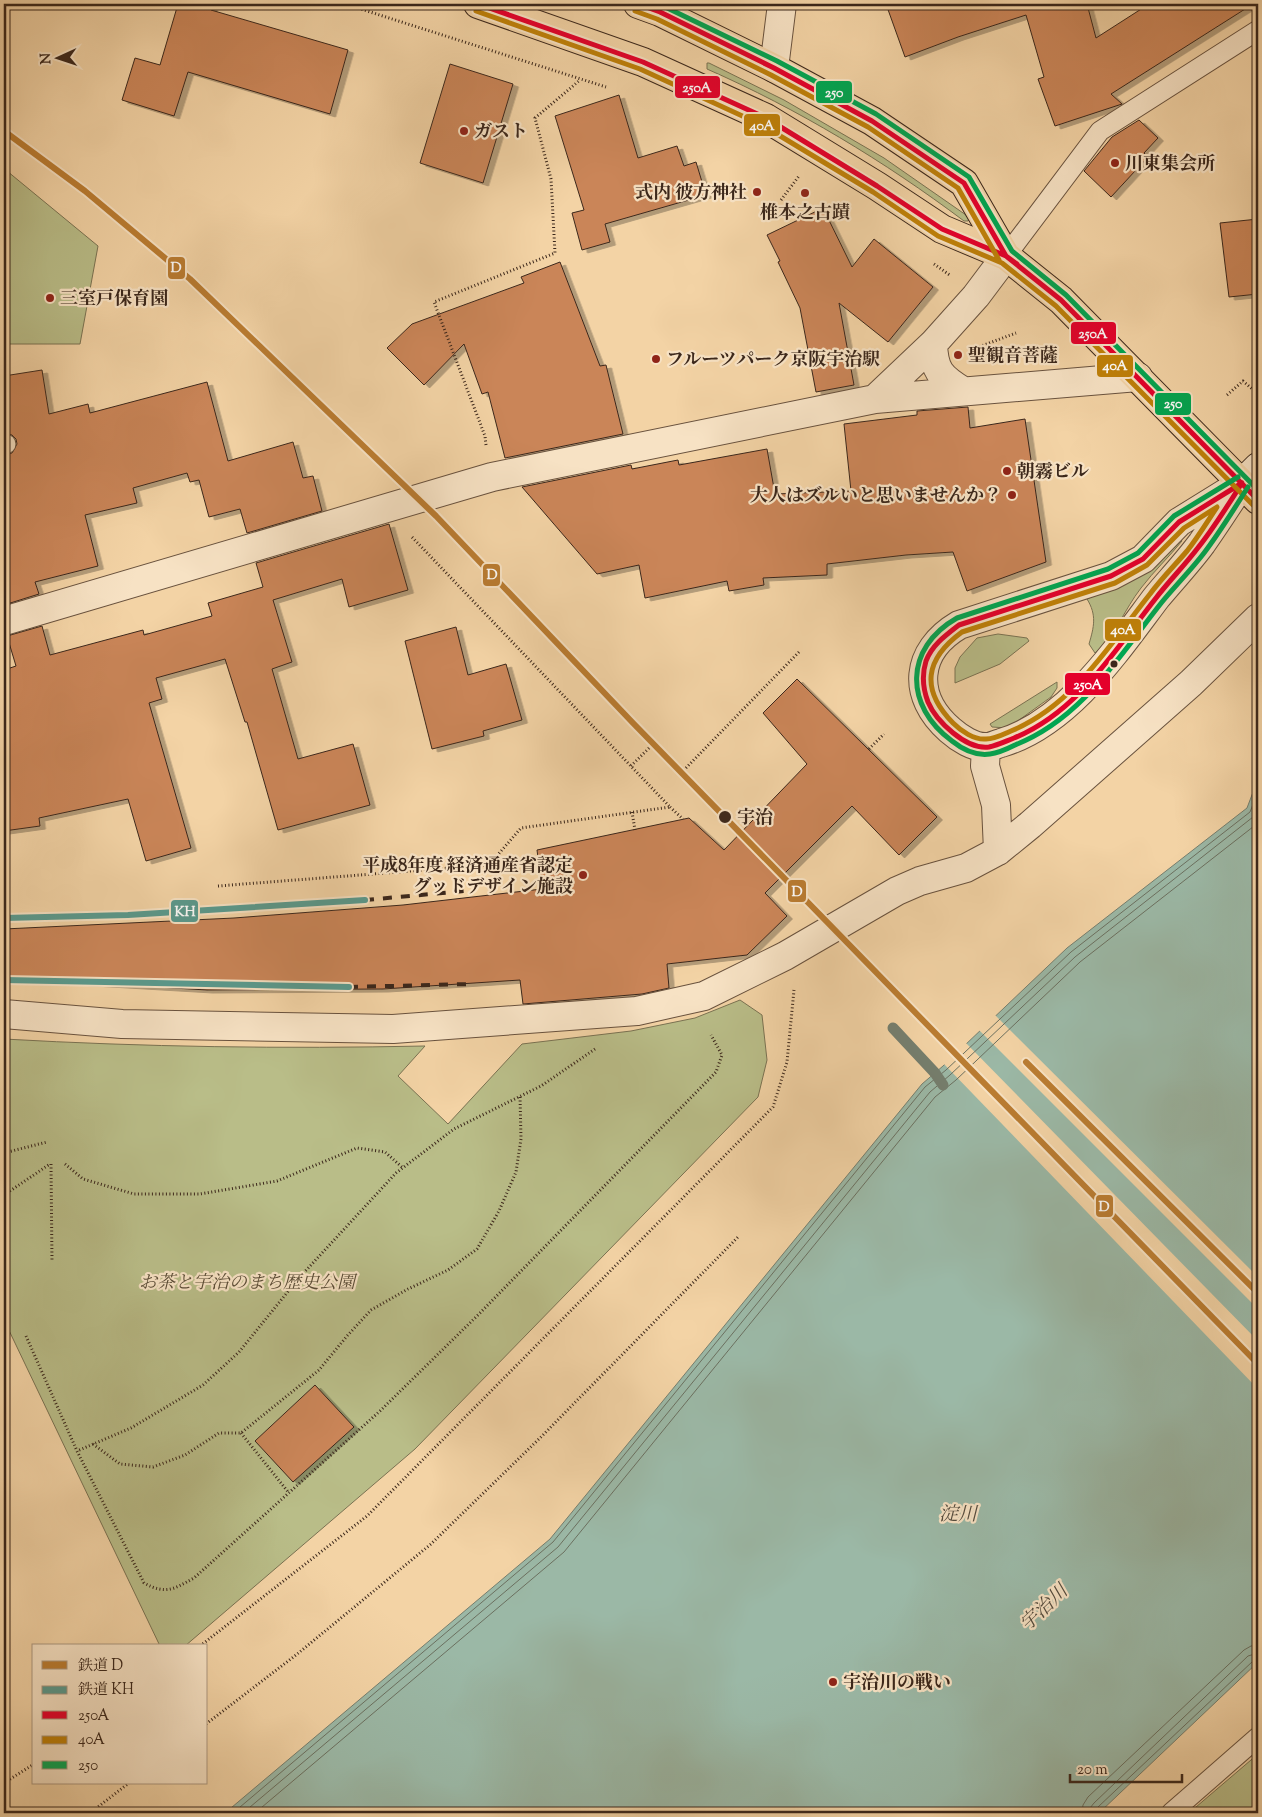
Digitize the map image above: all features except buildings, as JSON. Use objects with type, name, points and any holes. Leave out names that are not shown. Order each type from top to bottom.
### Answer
[{"type":"main road","points":[[478,4],[643,62],[766,118],[942,229],[1006,256],[1061,300],[1138,377],[1253,483]]},
{"type":"main road","points":[[638,4],[660,12],[774,68],[872,121],[964,183],[1006,256]]},
{"type":"street","points":[[774,68],[782,4]]},
{"type":"street","points":[[875,399],[933,344],[976,296],[1006,256]]},
{"type":"street","points":[[933,344],[936,368],[950,383],[963,391]]},
{"type":"street","points":[[4,621],[492,478],[875,399],[1138,377]]},
{"type":"street","points":[[1253,483],[1157,598],[1111,658],[1068,703],[1026,734],[986,747],[970,743],[956,736],[930,708],[923,689],[922,672],[927,658],[945,633],[959,625],[1111,576],[1143,559],[1179,522],[1253,483]]},
{"type":"street","points":[[4,1014],[122,1024],[393,1029],[637,1011],[704,996],[785,956],[897,891],[920,881],[966,868],[998,851],[1192,683],[1258,618]]},
{"type":"street","points":[[986,747],[985,766],[996,805],[998,851]]},
{"type":"lane","points":[[1006,256],[1100,131],[1258,30]]},
{"type":"lane","points":[[1171,1813],[1258,1737]]},
{"type":"path","points":[[345,4],[608,88]]},
{"type":"path","points":[[492,478],[485,436],[434,302],[555,252],[551,179],[535,118],[581,79]]},
{"type":"path","points":[[781,200],[800,174]]},
{"type":"path","points":[[930,261],[952,276]]},
{"type":"path","points":[[973,349],[1016,333]]},
{"type":"path","points":[[1228,395],[1243,381],[1258,394]]},
{"type":"path","points":[[385,509],[683,819]]},
{"type":"path","points":[[631,766],[654,743],[683,771],[799,652]]},
{"type":"path","points":[[869,749],[884,734]]},
{"type":"path","points":[[218,886],[489,865],[521,828],[670,807]]},
{"type":"path","points":[[632,812],[635,830]]},
{"type":"path","points":[[203,1644],[367,1516],[773,1107],[787,1062],[794,988],[785,956]]},
{"type":"path","points":[[26,1336],[77,1452],[144,1583],[156,1590],[174,1589],[194,1578],[380,1412],[716,1072],[722,1056],[711,1036]]},
{"type":"path","points":[[77,1452],[132,1428],[203,1385],[239,1352],[299,1278],[396,1172],[454,1129],[541,1086],[596,1049]]},
{"type":"path","points":[[93,1444],[120,1464],[153,1467],[185,1455],[219,1433],[241,1433],[319,1370],[371,1310],[448,1270],[477,1249],[499,1211],[516,1172],[521,1139],[520,1096]]},
{"type":"path","points":[[4,1153],[47,1142]]},
{"type":"path","points":[[65,1164],[83,1179],[134,1194],[200,1194],[277,1181],[357,1148],[385,1152],[403,1168]]},
{"type":"path","points":[[4,1195],[51,1164],[52,1261]]},
{"type":"path","points":[[208,1722],[296,1656],[431,1544],[542,1436],[739,1236]]},
{"type":"path","points":[[241,1433],[289,1493]]},
{"type":"path","points":[[4,1783],[32,1765]]},
{"type":"path","points":[[90,1813],[128,1784]]},
{"type":"green space","points":[[707,63],[784,100],[884,158],[966,215],[969,219],[968,221],[964,221],[872,157],[840,138],[774,101],[707,69]]},
{"type":"green space","name":"三室戸保育園","points":[[7,171],[98,246],[80,344],[4,344],[4,197]]},
{"type":"green space","points":[[1179,537],[1182,541],[1141,588],[1115,629],[1095,653],[1089,644],[1094,621],[1087,599],[1139,574]]},
{"type":"green space","points":[[998,634],[1027,638],[1029,641],[1000,664],[955,683],[955,668],[960,657],[977,638]]},
{"type":"green space","points":[[1057,682],[1057,688],[1051,697],[1008,728],[992,727],[990,724]]},
{"type":"green space","name":"お茶と宇治のまち歴史公園","points":[[740,1000],[762,1015],[767,1060],[758,1097],[415,1449],[187,1644],[159,1644],[4,1320],[4,1039],[214,1047],[425,1046],[398,1076],[448,1124],[522,1044],[631,1031],[695,1018]]},
{"type":"green space","points":[[1258,1754],[1258,1813],[1189,1813]]},
{"type":"water","name":"淀川","points":[[1258,779],[1258,1662],[1099,1813],[225,1813],[550,1539],[922,1084],[1067,948],[1247,808]]},
{"type":"pier","points":[[994,1014],[1258,1277],[1258,1309],[978,1029]]},
{"type":"pier","points":[[965,1042],[1258,1341],[1258,1389],[943,1063]]},
{"type":"waterway","points":[[893,1028],[935,1073],[943,1085]]},
{"type":"railway","points":[[365,900],[465,891]]},
{"type":"railway","points":[[349,987],[472,984]]},
{"type":"rail line","name":"D","points":[[4,131],[85,191],[190,279],[436,516],[633,723],[1258,1364]]},
{"type":"rail line","name":"KH","points":[[4,918],[128,915],[365,900]]},
{"type":"rail line","name":"KH","points":[[4,980],[349,987]]},
{"type":"rail line","name":"D","points":[[1026,1062],[1258,1293]]},
{"type":"transit line","name":"250A","points":[[478,4],[643,62],[766,118],[877,186],[942,229],[1006,256],[1061,300],[1258,500]]},
{"type":"transit line","name":"250A","points":[[638,4],[660,12],[774,68],[872,121],[964,183],[1006,256],[1017,264]]},
{"type":"transit line","name":"250","points":[[659,4],[777,61],[876,114],[969,177],[1012,251],[1066,295],[1258,490]]},
{"type":"transit line","name":"40A","points":[[476,11],[640,69],[762,125],[873,192],[938,236],[1002,263],[1056,306],[1253,505]]},
{"type":"transit line","name":"40A","points":[[635,11],[657,19],[771,75],[868,127],[958,188],[999,260]]},
{"type":"transit line","name":"250","points":[[1238,477],[1174,516],[1138,553],[1108,569],[957,618],[940,630],[927,645],[919,661],[917,678],[919,695],[925,711],[936,727],[960,747],[974,753],[985,754],[997,753],[1009,748],[1039,734],[1060,719],[1080,703],[1098,684],[1162,602],[1210,545],[1248,487]]},
{"type":"transit line","name":"250A","points":[[1242,483],[1203,541],[1094,678],[1076,696],[1037,727],[999,744],[980,747],[953,733],[932,710],[925,692],[924,676],[926,661],[936,645],[959,625],[1111,576],[1143,559],[1179,522],[1242,483]]},
{"type":"transit line","name":"40A","points":[[1217,507],[1187,551],[1154,588],[1105,653],[1072,690],[1053,706],[1033,720],[1011,731],[986,739],[977,738],[964,732],[942,710],[935,698],[931,675],[940,653],[962,632],[1115,583],[1147,565],[1184,528],[1217,507]]},
{"type":"place","name":"ガスト","points":[[464,131]]},
{"type":"place","name":"川東集会所","points":[[1115,163]]},
{"type":"place","name":"式内 彼方神社","points":[[757,192]]},
{"type":"place","name":"椎本之古蹟","points":[[805,193]]},
{"type":"place","name":"三室戸保育園","points":[[50,298]]},
{"type":"place","name":"聖観音菩薩","points":[[958,355]]},
{"type":"place","name":"フルーツパーク京阪宇治駅","points":[[656,359]]},
{"type":"place","name":"朝霧ビル","points":[[1007,471]]},
{"type":"place","name":"大人はズルいと思いませんか？","points":[[1012,495]]},
{"type":"place","name":"宇治","points":[[725,817]]},
{"type":"place","name":"平成8年度 経済通産省認定 グッドデザイン施設","points":[[583,875]]},
{"type":"place","name":"宇治川の戦い","points":[[833,1682]]},
{"type":"water label","name":"宇治川","points":[[1043,1607]]}]
